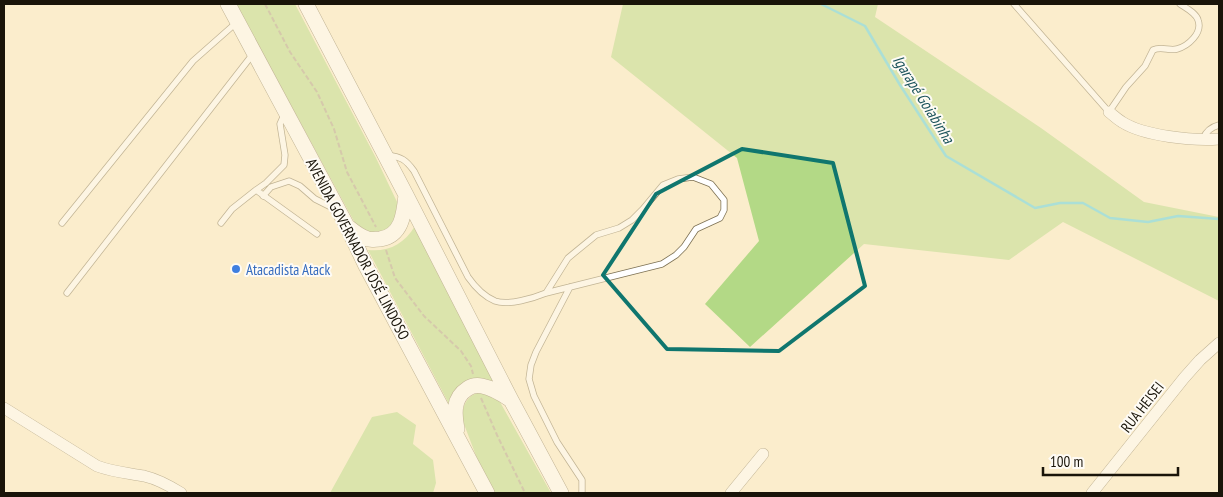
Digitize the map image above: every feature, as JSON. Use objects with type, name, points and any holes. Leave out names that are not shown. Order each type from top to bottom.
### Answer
[{"type":"main road","name":"AVENIDA GOVERNADOR JOSÉ LINDOSO","points":[[228,4],[487,493]]},
{"type":"main road","points":[[306,4],[561,493]]},
{"type":"main road","points":[[347,226],[369,239],[391,235],[401,225],[406,196]]},
{"type":"main road","points":[[458,436],[455,416],[456,402],[461,393],[470,387],[480,385],[490,388],[511,400]]},
{"type":"street","points":[[1109,112],[1123,123],[1139,130],[1168,136],[1219,140]]},
{"type":"street","name":"RUA HEISEI","points":[[1092,493],[1184,378],[1219,343]]},
{"type":"street","points":[[4,408],[97,466],[146,477],[181,493]]},
{"type":"street","points":[[731,493],[763,454]]},
{"type":"lane","points":[[1014,4],[1109,112],[1126,87],[1145,66],[1153,50],[1158,48],[1170,50],[1180,48],[1191,42],[1196,35],[1200,26],[1198,18],[1180,4]]},
{"type":"lane","points":[[62,223],[193,61],[238,22]]},
{"type":"lane","points":[[67,294],[254,52]]},
{"type":"lane","points":[[222,223],[232,209],[266,183],[284,165],[285,155],[280,124],[286,112]]},
{"type":"lane","points":[[1204,139],[1209,129],[1219,125]]},
{"type":"lane","points":[[385,155],[398,156],[407,162],[414,171],[468,277],[476,288],[497,302],[533,298],[546,293],[662,264],[684,247],[696,229],[720,218],[724,210],[724,200],[711,184],[693,177],[678,178],[663,185],[632,220],[619,228],[596,235],[568,258],[546,293]]},
{"type":"lane","points":[[264,196],[271,187],[289,181],[338,211]]},
{"type":"lane","points":[[256,190],[318,234]]},
{"type":"lane","points":[[570,287],[536,352],[531,365],[529,379],[534,396],[557,442],[582,480],[582,493]]},
{"type":"path","points":[[265,4],[290,52],[317,92],[334,129],[346,172],[382,238],[395,278],[424,316],[461,351],[471,366],[476,386],[525,493]]},
{"type":"highlighted area","points":[[742,149],[833,163],[865,286],[779,351],[667,349],[603,275],[656,194]]},
{"type":"green space","points":[[236,4],[295,4],[376,158],[398,204],[399,209],[392,228],[373,235],[356,225]]},
{"type":"green space","points":[[623,4],[878,4],[875,17],[1041,128],[1144,202],[1219,217],[1219,301],[1063,222],[1009,260],[864,244],[750,347],[705,304],[759,241],[737,158],[611,57]]},
{"type":"green space","points":[[415,226],[496,382],[483,379],[449,404],[368,250],[383,250],[401,242]]},
{"type":"green space","points":[[480,392],[497,398],[500,402],[551,493],[493,493],[483,474],[462,419],[466,402],[475,393]]},
{"type":"green space","points":[[397,412],[416,425],[413,444],[433,460],[436,483],[433,493],[330,493],[372,417]]},
{"type":"waterway","name":"Igarapé Goiabinha","points":[[821,4],[865,26],[946,156],[1035,208],[1060,203],[1083,203],[1110,218],[1148,222],[1178,216],[1219,219]]},
{"type":"place","name":"Atacadista Atack","points":[[236,269]]}]
